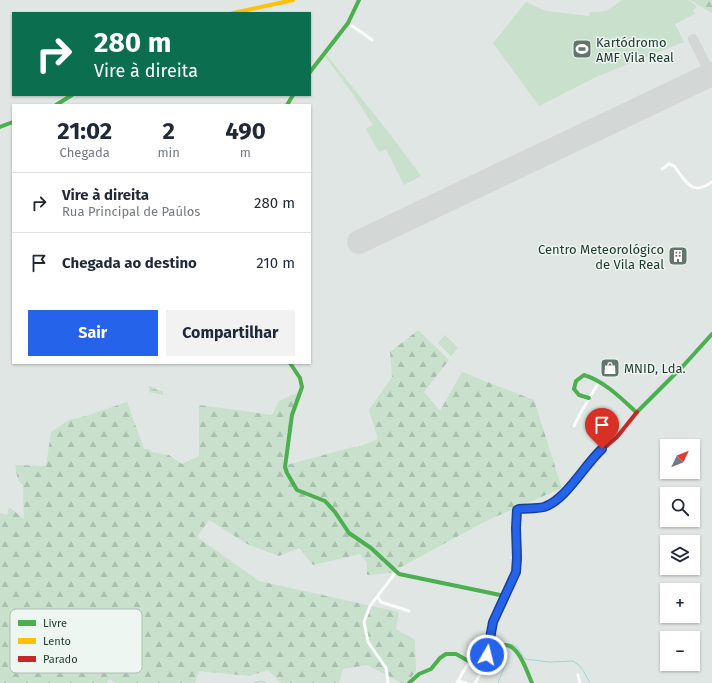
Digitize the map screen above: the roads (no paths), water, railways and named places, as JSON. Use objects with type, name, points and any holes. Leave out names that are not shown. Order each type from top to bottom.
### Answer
[{"type":"street","points":[[238,12],[293,0]]},
{"type":"street","points":[[311,71],[348,23],[359,0]]},
{"type":"street","points":[[348,23],[372,40]]},
{"type":"street","points":[[58,104],[70,96]]},
{"type":"street","points":[[0,127],[12,122]]},
{"type":"street","points":[[662,169],[667,165],[673,165],[686,182],[696,188],[702,189],[712,182]]},
{"type":"street","points":[[476,683],[487,655],[493,622],[517,569],[517,510],[544,507],[556,500],[569,489],[597,454],[617,437],[636,412],[712,334]]},
{"type":"street","points":[[291,364],[300,378],[302,387],[292,414],[285,465],[287,473],[297,490],[304,494],[320,498],[326,502],[335,512],[344,528],[349,533],[371,548],[396,572],[404,576],[505,596]]},
{"type":"street","points":[[589,398],[581,397],[575,392],[574,386],[584,375],[589,376],[599,382],[620,397],[636,412]]},
{"type":"street","points":[[574,426],[599,382]]},
{"type":"street","points":[[388,683],[386,668],[368,642],[364,620],[369,608],[396,572]]},
{"type":"street","points":[[378,597],[381,602],[408,611]]},
{"type":"street","points":[[482,671],[485,672],[492,666],[504,646],[510,645],[519,655],[532,683]]},
{"type":"street","points":[[409,683],[419,674],[431,669],[440,658],[446,654],[456,654],[472,663],[482,666]]},
{"type":"street","points":[[466,683],[458,682],[466,667],[472,663]]},
{"type":"street","points":[[578,675],[580,683]]},
{"type":"waterway","points":[[512,644],[517,647],[525,659],[549,662],[573,661],[582,669]]},
{"type":"waterway","points":[[498,683],[505,665],[506,647]]},
{"type":"waterway","points":[[583,670],[590,683]]},
{"type":"waterway","points":[[254,683],[261,681],[266,683]]},
{"type":"place","name":"Kartódromo AMF Vila Real","points":[[582,49]]},
{"type":"place","name":"Centro Meteorológico de Vila Real","points":[[678,256]]},
{"type":"place","name":"MNID, Lda.","points":[[610,368]]}]
